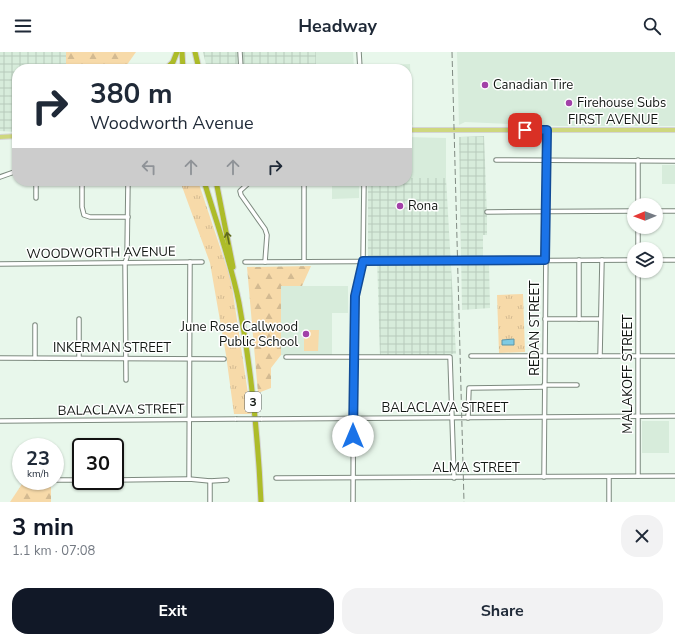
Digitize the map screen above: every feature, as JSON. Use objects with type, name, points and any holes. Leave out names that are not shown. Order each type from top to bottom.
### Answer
[{"type":"highway","points":[[171,64],[177,52]]},
{"type":"highway","points":[[182,52],[183,64]]},
{"type":"highway","points":[[195,52],[198,64]]},
{"type":"highway","name":"3","points":[[206,186],[231,268],[239,304],[252,400],[260,502]]},
{"type":"highway","points":[[217,186],[239,304]]},
{"type":"main road","name":"FIRST AVENUE","points":[[412,130],[675,130]]},
{"type":"main road","points":[[0,137],[12,136]]},
{"type":"street","points":[[240,52],[241,64]]},
{"type":"street","points":[[359,52],[360,64]]},
{"type":"street","name":"REDAN STREET","points":[[544,477],[545,211],[547,130]]},
{"type":"street","points":[[496,160],[675,161]]},
{"type":"street","points":[[638,160],[638,198]]},
{"type":"street","points":[[0,176],[12,172]]},
{"type":"street","points":[[36,186],[36,198]]},
{"type":"street","points":[[82,186],[82,206],[84,215],[90,217],[128,217]]},
{"type":"street","points":[[126,380],[125,263],[127,257],[128,186]]},
{"type":"street","points":[[246,186],[240,191],[265,229],[267,235],[265,262]]},
{"type":"street","points":[[304,186],[304,261]]},
{"type":"street","points":[[353,502],[355,296],[363,261],[364,186]]},
{"type":"street","points":[[487,212],[627,211]]},
{"type":"street","points":[[663,211],[675,211]]},
{"type":"street","points":[[579,260],[579,319]]},
{"type":"street","points":[[600,356],[602,260]]},
{"type":"street","points":[[245,262],[627,260]]},
{"type":"street","points":[[663,260],[675,260]]},
{"type":"street","points":[[189,479],[190,262]]},
{"type":"street","name":"WOODWORTH AVENUE","points":[[0,264],[202,262]]},
{"type":"street","name":"MALAKOFF STREET","points":[[638,278],[638,476]]},
{"type":"street","points":[[79,319],[79,358]]},
{"type":"street","points":[[545,319],[600,319]]},
{"type":"street","points":[[35,325],[35,358]]},
{"type":"street","points":[[471,356],[675,356]]},
{"type":"street","points":[[286,357],[450,357],[454,478]]},
{"type":"street","name":"INKERMAN STREET","points":[[0,358],[224,359]]},
{"type":"street","points":[[468,418],[469,388],[577,385]]},
{"type":"street","name":"BALACLAVA STREET","points":[[0,420],[675,416]]},
{"type":"street","name":"ALMA STREET","points":[[276,478],[675,476]]},
{"type":"street","points":[[608,477],[609,502]]},
{"type":"street","points":[[124,480],[227,480]]},
{"type":"street","points":[[210,481],[210,502]]},
{"type":"shaded area","points":[[0,52],[66,52],[66,64],[12,64],[12,132],[0,131]]},
{"type":"shaded area","points":[[203,52],[316,52],[316,64],[206,64]]},
{"type":"shaded area","points":[[316,52],[353,52],[354,64],[316,64]]},
{"type":"shaded area","points":[[457,52],[675,52],[675,126],[558,126],[465,122],[459,125]]},
{"type":"shaded area","points":[[412,105],[413,125],[412,125]]},
{"type":"shaded area","points":[[484,136],[487,235],[483,235],[483,256],[489,264],[490,308],[462,310],[459,137]]},
{"type":"shaded area","points":[[412,137],[446,138],[446,178],[412,178]]},
{"type":"shaded area","points":[[662,165],[675,165],[675,184],[662,184]]},
{"type":"shaded area","points":[[412,178],[446,178],[456,354],[380,357],[377,257],[368,258],[368,186],[412,186]]},
{"type":"shaded area","points":[[332,186],[359,186],[359,198],[332,199]]},
{"type":"shaded area","name":"June Rose Callwood Public School","points":[[281,286],[348,286],[348,313],[332,313],[332,355],[281,355]]},
{"type":"shaded area","points":[[642,421],[669,421],[669,453],[642,453]]},
{"type":"green space","points":[[66,52],[136,52],[128,64],[66,64]]},
{"type":"green space","points":[[182,186],[200,186],[231,280],[251,414],[234,414],[226,355],[210,263]]},
{"type":"green space","points":[[311,266],[302,286],[281,286],[281,355],[271,368],[271,388],[258,393],[247,267]]},
{"type":"green space","points":[[523,294],[525,352],[499,353],[497,295]]},
{"type":"green space","points":[[304,330],[319,330],[318,351],[304,351]]},
{"type":"green space","points":[[18,490],[51,490],[51,502],[10,502]]},
{"type":"water","points":[[514,339],[514,345],[502,345],[502,340]]},
{"type":"railway","points":[[452,52],[464,502]]},
{"type":"place","name":"Canadian Tire","points":[[485,85]]},
{"type":"place","name":"Firehouse Subs","points":[[569,103]]},
{"type":"place","name":"Rona","points":[[400,206]]},
{"type":"place","name":"June Rose Callwood Public School","points":[[306,334]]},
{"type":"route","points":[[353,436],[354,309],[357,284],[363,261],[545,260],[547,130],[525,130]]}]
